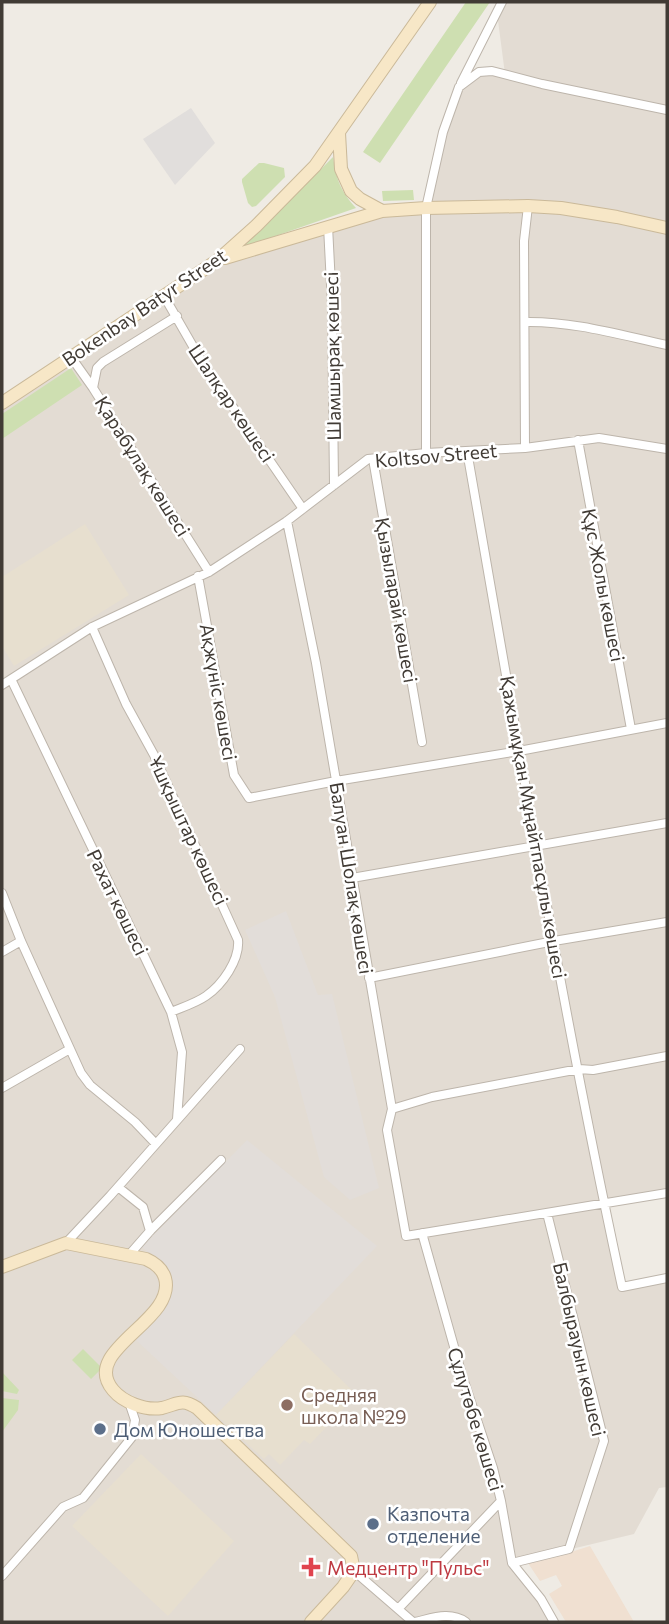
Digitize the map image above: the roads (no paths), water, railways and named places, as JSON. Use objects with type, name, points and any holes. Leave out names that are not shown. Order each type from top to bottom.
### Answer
[{"type":"street","name":"Bokenbay Batyr Street","points":[[2,403],[218,260],[248,234],[315,166],[430,2]]},
{"type":"street","points":[[426,453],[426,208],[443,132],[459,87],[502,2]]},
{"type":"street","points":[[459,87],[479,72],[492,71],[667,110]]},
{"type":"street","points":[[339,133],[341,169],[351,191],[382,211]]},
{"type":"street","points":[[525,448],[524,241],[528,206]]},
{"type":"street","points":[[218,260],[382,211],[528,206],[572,210],[667,228]]},
{"type":"street","name":"Шамшырақ көшесі","points":[[328,226],[332,305],[334,485]]},
{"type":"street","name":"Шалқар көшесі","points":[[164,296],[202,362],[303,509]]},
{"type":"street","name":"Қарабұлақ көшесі","points":[[177,316],[103,362],[97,368],[93,388],[209,572]]},
{"type":"street","points":[[525,321],[570,324],[667,345]]},
{"type":"street","points":[[71,357],[93,388]]},
{"type":"street","name":"Koltsov Street","points":[[2,685],[92,627],[209,572],[303,509],[368,459],[525,448],[598,438],[667,449]]},
{"type":"street","name":"Құс Жолы көшесі","points":[[578,440],[631,729]]},
{"type":"street","name":"Қажымұқан Мұңайтпасұлы көшесі","points":[[467,451],[536,846],[622,1287],[667,1278]]},
{"type":"street","name":"Қызыларай көшесі","points":[[373,458],[422,742]]},
{"type":"street","name":"Балуан Шолақ көшесі","points":[[286,521],[316,663],[392,1109],[387,1129],[406,1236],[422,1234]]},
{"type":"street","name":"Ақжүніс көшесі","points":[[198,576],[234,775],[239,784],[249,798],[336,781]]},
{"type":"street","name":"Ұшқыштар көшесі","points":[[92,627],[126,704],[159,765],[238,940],[239,948],[235,959],[212,991],[171,1012]]},
{"type":"street","name":"Рахат көшесі","points":[[11,679],[171,1012],[182,1052],[177,1119]]},
{"type":"street","points":[[336,781],[667,723]]},
{"type":"street","points":[[352,878],[667,823]]},
{"type":"street","points":[[2,893],[81,1073],[101,1096],[135,1122],[156,1144]]},
{"type":"street","points":[[369,978],[554,941],[667,922]]},
{"type":"street","points":[[2,952],[21,941]]},
{"type":"street","points":[[2,1088],[70,1049]]},
{"type":"street","points":[[2,1267],[66,1243],[240,1049]]},
{"type":"street","points":[[392,1109],[432,1097],[579,1069],[593,1070],[667,1056]]},
{"type":"street","points":[[129,1255],[221,1160]]},
{"type":"street","points":[[118,1187],[143,1208],[150,1231]]},
{"type":"street","points":[[422,1234],[667,1193]]},
{"type":"street","name":"Балбырауын көшесі","points":[[513,1563],[569,1549],[604,1441],[547,1213]]},
{"type":"street","name":"Сұлутөбе көшесі","points":[[398,1609],[501,1501],[494,1468],[462,1375],[422,1234]]},
{"type":"street","points":[[66,1243],[146,1259],[157,1265],[164,1275],[166,1287],[158,1308],[118,1346],[110,1358],[106,1372],[108,1384],[117,1394],[129,1402],[155,1409],[181,1402],[197,1408],[351,1556],[354,1571],[414,1622],[449,1615],[466,1622]]},
{"type":"street","points":[[2,1576],[63,1507],[83,1498],[132,1437],[135,1420],[129,1402]]},
{"type":"street","points":[[501,1501],[513,1563],[541,1599],[554,1622]]},
{"type":"street","points":[[311,1622],[354,1571]]},
{"type":"place","name":"Средняя школа №29","points":[[287,1405]]},
{"type":"place","name":"Дом Юношества","points":[[100,1429]]},
{"type":"place","name":"Казпочта отделение","points":[[373,1524]]},
{"type":"place","name":"Медцентр \"Пульс\"","points":[[311,1567]]}]
